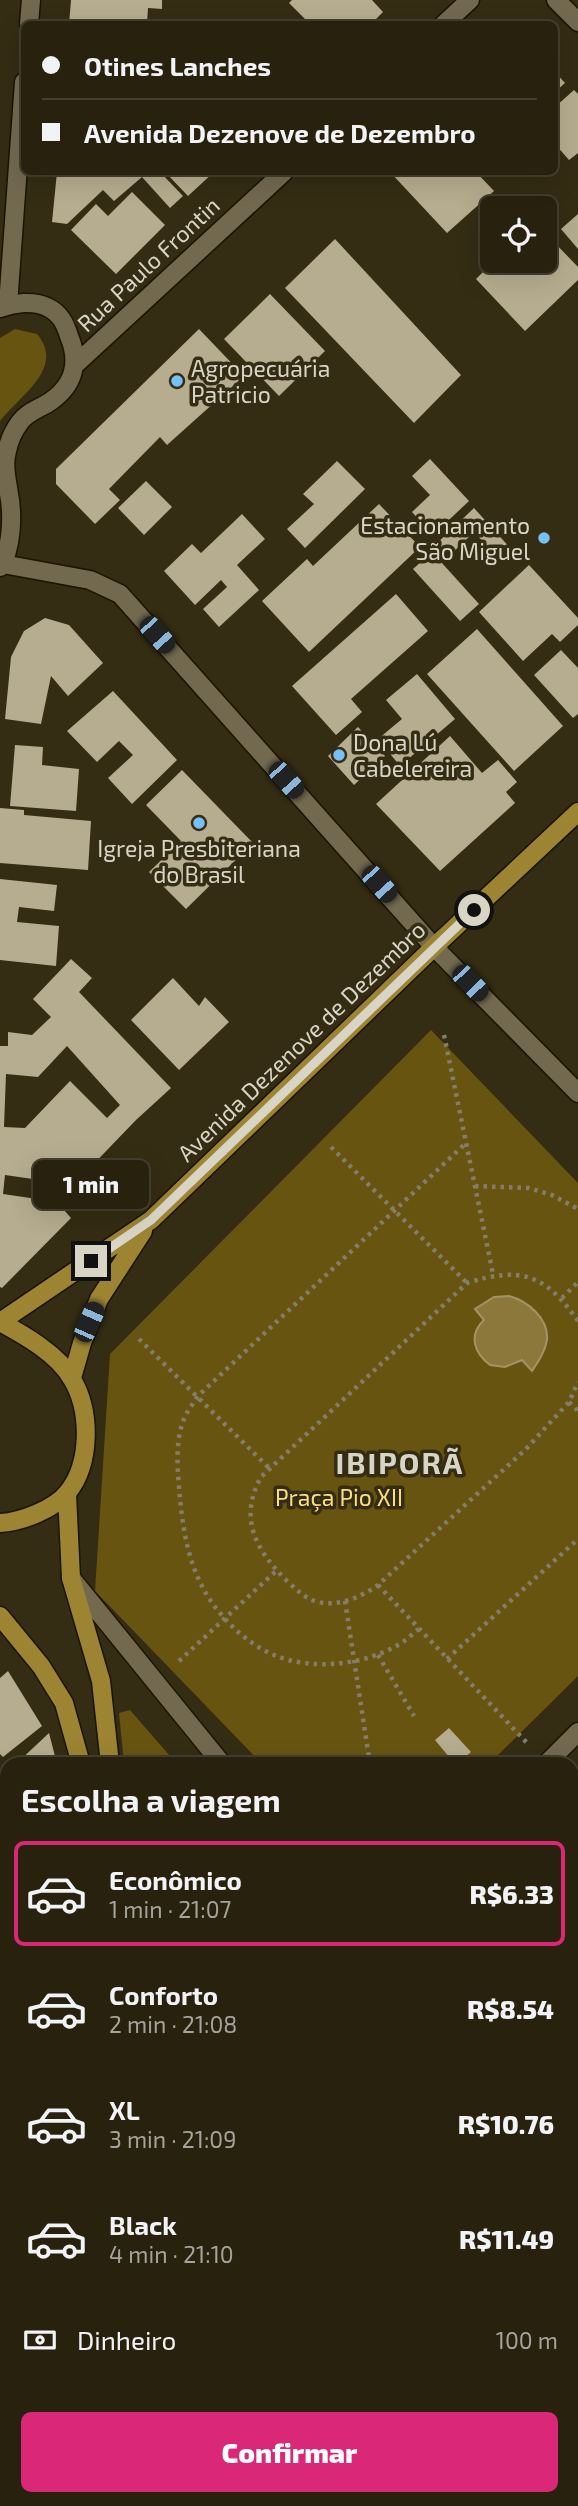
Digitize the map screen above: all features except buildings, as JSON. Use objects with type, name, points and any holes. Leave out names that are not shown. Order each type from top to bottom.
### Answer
[{"type":"main road","name":"Avenida Dezenove de Dezembro","points":[[0,1322],[151,1220],[578,812]]},
{"type":"main road","name":"Avenida Dezenove de Dezembro","points":[[72,1378],[85,1332],[99,1299],[151,1220]]},
{"type":"main road","points":[[0,1322],[39,1344],[72,1378],[83,1410],[86,1439],[81,1468],[67,1494],[39,1513],[0,1523]]},
{"type":"main road","points":[[67,1494],[71,1578],[101,1681],[109,1757]]},
{"type":"main road","points":[[0,1616],[41,1666],[64,1703],[79,1757]]},
{"type":"street","points":[[29,21],[31,0]]},
{"type":"street","points":[[447,21],[470,0]]},
{"type":"street","points":[[556,0],[578,22]]},
{"type":"street","points":[[21,116],[4,307],[27,303],[46,306],[58,314],[65,323],[76,364]]},
{"type":"street","name":"Rua Paulo Frontin","points":[[1,565],[9,536],[10,496],[5,470],[6,453],[21,420],[65,390],[76,364],[281,175]]},
{"type":"street","points":[[1,565],[90,580],[120,594],[434,947],[578,1093]]},
{"type":"street","points":[[71,1578],[216,1757]]},
{"type":"street","points":[[552,1757],[578,1732]]},
{"type":"path","points":[[444,1035],[494,1274]]},
{"type":"path","points":[[419,1629],[399,1645],[378,1655],[355,1661],[322,1664],[276,1656],[259,1647],[225,1618],[202,1587],[190,1556],[181,1509],[178,1442],[183,1420],[198,1396],[466,1143]]},
{"type":"path","points":[[331,1147],[467,1283]]},
{"type":"path","points":[[475,1186],[529,1188],[552,1195],[578,1209]]},
{"type":"path","points":[[578,1321],[562,1298],[534,1278],[515,1273],[494,1274],[467,1283],[261,1477],[252,1494],[251,1528],[257,1545],[303,1596],[320,1602],[361,1597],[378,1586],[526,1449],[569,1402],[578,1382]]},
{"type":"path","points":[[562,1298],[578,1282]]},
{"type":"path","points":[[139,1339],[271,1469]]},
{"type":"path","points":[[569,1402],[578,1411]]},
{"type":"path","points":[[447,1659],[578,1539]]},
{"type":"path","points":[[179,1661],[277,1570]]},
{"type":"path","points":[[378,1586],[528,1744]]},
{"type":"path","points":[[345,1601],[369,1757]]},
{"type":"path","points":[[378,1655],[414,1716]]},
{"type":"green space","points":[[15,329],[37,334],[45,346],[46,358],[36,381],[0,421],[0,338]]},
{"type":"green space","name":"Praça Pio XII","points":[[431,1030],[578,1183],[578,1676],[496,1757],[255,1757],[95,1591],[110,1354]]},
{"type":"green space","points":[[130,1710],[171,1757],[123,1757],[119,1713]]},
{"type":"shaded area","points":[[509,1296],[530,1307],[545,1325],[546,1344],[532,1371],[522,1360],[505,1367],[490,1365],[480,1355],[475,1344],[476,1332],[484,1320],[475,1309],[494,1297]]},
{"type":"place","name":"Agropecuária Patricio","points":[[177,381]]},
{"type":"place","name":"Estacionamento São Miguel","points":[[544,538]]},
{"type":"place","name":"Dona Lú Cabelereira","points":[[339,755]]},
{"type":"place","name":"Igreja Presbiteriana do Brasil","points":[[199,823]]},
{"type":"district","name":"IBIPORÃ","points":[[400,1462]]},
{"type":"route","points":[[91,1261],[151,1220],[474,910]]}]
